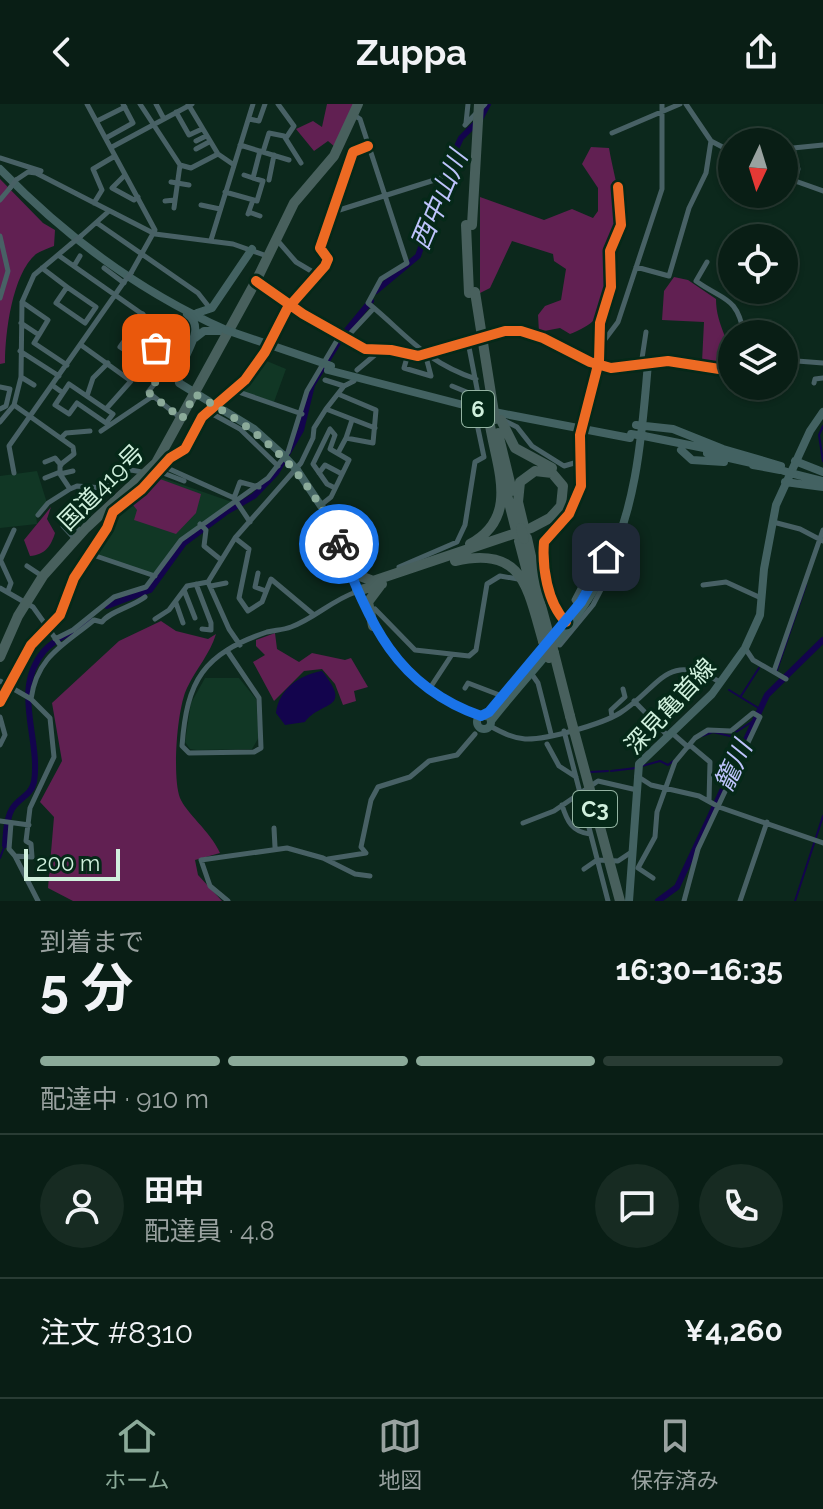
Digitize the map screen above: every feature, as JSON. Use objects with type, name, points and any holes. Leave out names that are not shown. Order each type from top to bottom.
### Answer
[{"type":"highway","name":"C3","points":[[473,104],[469,225],[472,293],[495,419],[549,649],[614,901]]},
{"type":"highway","name":"国道419号","points":[[0,657],[26,601],[43,576],[78,536],[157,469],[294,203],[338,150],[356,110]]},
{"type":"highway","name":"C3","points":[[472,293],[495,419]]},
{"type":"highway","points":[[444,560],[543,528],[560,515],[567,503],[568,488],[562,475],[519,452],[495,419]]},
{"type":"highway","points":[[444,560],[485,536],[500,513],[495,419]]},
{"type":"highway","points":[[357,591],[444,560],[531,528],[550,518],[561,506],[564,494],[561,482],[552,473],[535,471],[520,482],[518,502],[522,534]]},
{"type":"highway","name":"C3","points":[[522,534],[549,649]]},
{"type":"highway","points":[[340,546],[358,576],[369,581],[385,581]]},
{"type":"highway","points":[[444,560],[484,556],[511,565],[526,587],[549,649]]},
{"type":"highway","points":[[373,626],[370,598],[385,581]]},
{"type":"main road","points":[[0,169],[71,234],[193,319],[196,329],[178,377],[181,385],[254,429],[297,470],[321,505],[373,626],[398,662],[429,689],[485,720]]},
{"type":"main road","points":[[160,296],[201,314],[210,311],[252,249]]},
{"type":"main road","points":[[149,290],[267,347]]},
{"type":"main road","points":[[219,300],[215,315],[229,331]]},
{"type":"main road","points":[[190,346],[204,331],[229,331]]},
{"type":"main road","name":"6","points":[[267,347],[326,367],[479,409],[644,438],[788,468],[823,479]]},
{"type":"main road","points":[[485,720],[530,672],[593,593],[615,549],[628,509],[644,364]]},
{"type":"main road","name":"深見亀首線","points":[[629,901],[635,868],[636,775],[642,760],[721,683],[745,648],[760,615],[772,522],[788,468],[822,415]]},
{"type":"main road","points":[[639,425],[673,429],[723,449],[788,468]]},
{"type":"main road","points":[[485,720],[566,622],[602,566],[617,528],[639,425]]},
{"type":"main road","points":[[659,428],[676,439]]},
{"type":"main road","points":[[681,450],[692,460],[788,468]]},
{"type":"main road","points":[[785,482],[823,479]]},
{"type":"street","points":[[88,104],[155,234]]},
{"type":"street","points":[[140,104],[180,165],[191,168],[218,154]]},
{"type":"street","points":[[156,104],[164,119]]},
{"type":"street","points":[[211,240],[253,104]]},
{"type":"street","points":[[249,119],[259,121],[265,104]]},
{"type":"street","points":[[278,104],[294,126],[286,138]]},
{"type":"street","points":[[473,104],[465,125],[485,104]]},
{"type":"street","points":[[600,346],[618,322],[664,178],[662,104]]},
{"type":"street","points":[[612,133],[680,104]]},
{"type":"street","points":[[686,104],[711,141],[718,145]]},
{"type":"street","points":[[97,121],[124,105],[133,123],[106,138]]},
{"type":"street","points":[[112,147],[190,105],[218,154],[234,165]]},
{"type":"street","points":[[57,641],[94,620],[102,622],[107,615],[125,610],[141,596],[173,550],[259,487],[288,452],[307,391],[342,338],[372,306],[381,279],[407,263],[356,110]]},
{"type":"street","points":[[176,112],[189,135],[202,129]]},
{"type":"street","points":[[225,192],[257,201],[263,181],[246,178],[269,133],[286,138],[301,163]]},
{"type":"street","points":[[196,141],[208,139]]},
{"type":"street","points":[[196,149],[208,139]]},
{"type":"street","points":[[636,267],[669,276],[689,208],[706,173],[711,141]]},
{"type":"street","points":[[240,145],[289,160]]},
{"type":"street","points":[[798,148],[823,145]]},
{"type":"street","points":[[219,402],[233,390],[267,347],[290,306],[328,259],[320,248],[353,152],[368,146]]},
{"type":"street","points":[[269,180],[274,155]]},
{"type":"street","points":[[94,203],[102,190],[93,169],[115,156]]},
{"type":"street","points":[[0,158],[42,172],[86,195],[86,199]]},
{"type":"street","points":[[175,202],[174,183],[180,165]]},
{"type":"street","points":[[0,200],[25,173],[36,173],[155,234],[211,240],[252,249],[268,256]]},
{"type":"street","points":[[125,175],[112,188],[134,200],[138,197]]},
{"type":"street","points":[[333,212],[441,178]]},
{"type":"street","points":[[174,183],[189,185]]},
{"type":"street","points":[[798,184],[823,191]]},
{"type":"street","points":[[566,622],[555,609],[542,572],[544,542],[573,506],[581,486],[580,435],[599,365],[600,323],[611,292],[610,251],[621,225],[618,187]]},
{"type":"street","points":[[165,201],[175,202],[186,198]]},
{"type":"street","points":[[253,200],[248,213],[260,216]]},
{"type":"street","points":[[201,205],[220,209]]},
{"type":"street","points":[[0,422],[14,405],[21,377],[22,302],[34,275],[109,211]]},
{"type":"street","points":[[97,223],[198,293],[209,307]]},
{"type":"street","points":[[14,473],[9,446],[155,234]]},
{"type":"street","points":[[0,236],[8,271],[0,298]]},
{"type":"street","points":[[276,240],[287,248],[296,262],[318,275]]},
{"type":"street","points":[[58,255],[183,345],[148,392],[182,419]]},
{"type":"street","points":[[74,266],[80,256]]},
{"type":"street","points":[[707,262],[696,281],[721,293],[737,308],[740,320]]},
{"type":"street","points":[[42,268],[103,312]]},
{"type":"street","points":[[104,268],[124,282]]},
{"type":"street","points":[[256,281],[290,306],[365,349],[425,356],[476,379]]},
{"type":"street","points":[[67,287],[58,305],[85,323],[96,307]]},
{"type":"street","points":[[22,302],[48,320],[34,343],[67,365]]},
{"type":"street","points":[[372,306],[398,327],[403,337],[417,345],[425,356],[431,376],[404,368],[408,354]]},
{"type":"street","points":[[130,330],[164,357],[153,369],[120,347],[130,330],[143,314]]},
{"type":"street","points":[[20,322],[39,335]]},
{"type":"street","points":[[425,356],[505,331],[527,332],[599,365],[621,369],[673,361],[718,369]]},
{"type":"street","points":[[156,348],[168,332]]},
{"type":"street","points":[[644,364],[646,332]]},
{"type":"street","points":[[468,342],[479,399]]},
{"type":"street","points":[[81,345],[131,381],[106,409]]},
{"type":"street","points":[[357,370],[382,349]]},
{"type":"street","points":[[20,351],[59,376]]},
{"type":"street","points":[[798,359],[823,363]]},
{"type":"street","points":[[87,396],[93,378],[108,363]]},
{"type":"street","points":[[465,375],[456,388],[469,393]]},
{"type":"street","points":[[21,377],[34,385]]},
{"type":"street","points":[[814,383],[815,379],[823,378]]},
{"type":"street","points":[[325,380],[344,386]]},
{"type":"street","points":[[240,645],[221,613],[210,584],[220,559],[301,463],[314,428],[326,409],[344,386],[354,381]]},
{"type":"street","points":[[69,384],[87,396],[113,414],[106,423],[77,403],[69,414],[55,405],[69,384]]},
{"type":"street","points":[[52,385],[63,393]]},
{"type":"street","points":[[0,387],[10,389],[6,406],[0,409]]},
{"type":"street","points":[[233,390],[302,414]]},
{"type":"street","points":[[338,394],[374,408],[375,443],[346,438]]},
{"type":"street","points":[[101,431],[153,396]]},
{"type":"street","points":[[14,405],[61,438],[74,451],[60,470],[45,478]]},
{"type":"street","points":[[0,702],[31,645],[64,607],[74,578],[113,512],[157,469],[185,449],[209,409],[240,429],[278,466]]},
{"type":"street","points":[[326,409],[375,428]]},
{"type":"street","points":[[399,567],[457,542],[465,525],[475,462],[484,457],[475,426],[478,416],[512,423],[532,446],[564,466],[581,461]]},
{"type":"street","points":[[338,453],[352,420]]},
{"type":"street","points":[[321,505],[330,498],[335,488],[342,474],[349,460],[330,449],[335,436],[330,429],[313,462],[319,473],[335,488]]},
{"type":"street","points":[[61,438],[66,433],[90,431]]},
{"type":"street","points":[[45,462],[55,458],[70,489]]},
{"type":"street","points":[[319,473],[325,465],[342,474]]},
{"type":"street","points":[[38,515],[48,503],[77,486],[103,488],[131,470],[157,469],[194,480],[238,502],[250,522]]},
{"type":"street","points":[[60,470],[73,471]]},
{"type":"street","points":[[238,502],[240,482],[259,487]]},
{"type":"street","points":[[70,519],[78,536]]},
{"type":"street","points":[[772,522],[821,539]]},
{"type":"street","points":[[63,526],[78,536]]},
{"type":"street","points":[[202,526],[204,546],[220,559]]},
{"type":"street","points":[[8,591],[11,583],[0,559],[14,530]]},
{"type":"street","points":[[774,671],[823,530]]},
{"type":"street","points":[[235,538],[249,549],[239,598],[248,611],[262,602],[271,579],[314,615]]},
{"type":"street","points":[[90,554],[155,576]]},
{"type":"street","points":[[27,566],[43,576]]},
{"type":"street","points":[[258,573],[255,587],[266,591]]},
{"type":"street","points":[[375,609],[411,647],[451,656],[473,654],[487,584],[500,576],[519,579]]},
{"type":"street","points":[[703,585],[726,582],[762,599]]},
{"type":"street","points":[[155,619],[175,602],[184,589],[196,584],[226,583]]},
{"type":"street","points":[[196,584],[211,623],[211,630],[202,629]]},
{"type":"street","points":[[0,588],[26,601],[57,641]]},
{"type":"street","points":[[184,589],[195,618]]},
{"type":"street","points":[[228,652],[259,698],[261,748],[254,752],[186,752],[182,746],[191,693],[209,661],[240,645],[314,615],[357,591]]},
{"type":"street","points":[[29,699],[57,641],[114,597],[141,596]]},
{"type":"street","points":[[175,602],[183,623]]},
{"type":"street","points":[[745,648],[753,660],[784,677]]},
{"type":"street","points":[[429,689],[451,656]]},
{"type":"street","points":[[485,720],[522,738],[551,734],[612,717],[657,678],[672,671],[702,672],[721,683]]},
{"type":"street","points":[[530,672],[538,683],[551,734]]},
{"type":"street","points":[[0,681],[49,716],[55,750],[53,763],[30,808],[26,841],[31,844],[32,857],[15,856]]},
{"type":"street","points":[[465,688],[468,683],[503,696]]},
{"type":"street","points":[[612,717],[611,710],[625,700],[623,689]]},
{"type":"street","points":[[634,701],[669,734],[690,744],[710,762],[710,801]]},
{"type":"street","points":[[653,878],[635,868],[655,837],[657,812],[675,762],[690,744],[708,730],[736,729],[753,713],[760,717],[698,849],[684,901]]},
{"type":"street","points":[[0,717],[5,735],[0,745]]},
{"type":"street","points":[[564,731],[597,860],[614,901]]},
{"type":"street","points":[[326,859],[366,853],[361,847],[361,837],[378,787],[410,777],[429,761],[457,755],[475,734]]},
{"type":"street","points":[[547,744],[559,766],[576,777]]},
{"type":"street","points":[[636,775],[651,785],[710,801],[719,807],[823,843]]},
{"type":"street","points":[[523,823],[562,805],[598,781],[637,790]]},
{"type":"street","points":[[562,805],[567,822],[581,833],[590,834]]},
{"type":"street","points":[[29,825],[7,822],[9,849],[38,901]]},
{"type":"street","points":[[740,901],[767,822]]},
{"type":"street","points":[[228,901],[210,886],[201,860],[270,852],[275,847],[274,828]]},
{"type":"street","points":[[275,847],[326,859],[355,874],[370,876]]},
{"type":"street","points":[[584,869],[597,860],[618,861],[634,850]]},
{"type":"shaded area","points":[[327,104],[356,104],[335,147],[328,141],[314,151],[296,129],[313,121],[322,127]]},
{"type":"shaded area","points":[[591,147],[609,148],[619,199],[618,229],[608,252],[605,302],[595,320],[570,334],[560,328],[539,332],[538,315],[545,306],[561,300],[566,269],[554,261],[553,254],[512,241],[490,288],[480,293],[480,197],[544,220],[572,209],[593,218],[598,211],[598,188],[582,164]]},
{"type":"shaded area","points":[[0,179],[43,223],[55,230],[54,246],[36,254],[21,275],[8,321],[5,363],[0,364]]},
{"type":"shaded area","points":[[674,277],[688,280],[716,299],[718,365],[702,362],[704,322],[662,320],[664,291]]},
{"type":"shaded area","points":[[262,359],[286,369],[274,402],[236,390]]},
{"type":"shaded area","points":[[37,471],[47,503],[36,514],[37,524],[0,528],[0,476]]},
{"type":"shaded area","points":[[160,477],[232,502],[180,539],[154,575],[94,555],[112,527],[115,515]]},
{"type":"shaded area","points":[[160,479],[201,494],[196,513],[176,534],[134,520],[137,510],[133,505]]},
{"type":"shaded area","points":[[51,507],[47,519],[55,533],[53,538],[43,552],[30,556],[24,540]]},
{"type":"shaded area","points":[[161,621],[176,631],[208,639],[216,634],[184,698],[178,726],[176,775],[183,804],[220,853],[195,860],[198,875],[222,901],[73,901],[48,888],[54,817],[40,802],[62,761],[52,703],[119,641]]},
{"type":"shaded area","points":[[275,633],[277,649],[299,662],[312,653],[345,660],[351,658],[368,687],[354,691],[356,701],[343,705],[335,684],[322,669],[304,671],[274,701],[253,662],[265,655],[256,646],[256,640]]},
{"type":"shaded area","points":[[322,671],[331,684],[335,699],[305,722],[285,725],[276,713],[281,697],[298,680]]},
{"type":"shaded area","points":[[205,678],[239,678],[256,699],[259,737],[252,749],[197,750],[190,749],[185,742],[191,703]]},
{"type":"waterway","name":"西中山川","points":[[376,291],[418,256],[453,155],[461,138],[480,119],[488,104]]},
{"type":"waterway","name":"西中山川","points":[[107,606],[150,590],[184,543],[254,496],[276,473],[301,430],[312,385],[343,335],[371,301]]},
{"type":"waterway","points":[[823,426],[819,435],[823,461]]},
{"type":"waterway","points":[[777,670],[806,585]]},
{"type":"waterway","name":"西中山川","points":[[5,845],[10,813],[34,782],[34,748],[28,698],[34,666],[49,646],[89,620]]},
{"type":"waterway","name":"籠川","points":[[658,901],[677,887],[767,695],[823,640]]},
{"type":"waterway","points":[[741,696],[759,668]]},
{"type":"waterway","points":[[729,690],[760,709]]},
{"type":"waterway","points":[[702,736],[713,732],[730,736],[753,721]]},
{"type":"waterway","points":[[642,766],[660,761],[668,765],[673,761]]},
{"type":"waterway","points":[[611,771],[636,768]]},
{"type":"waterway","points":[[591,772],[608,771]]},
{"type":"waterway","points":[[795,901],[823,816]]},
{"type":"waterway","points":[[0,858],[5,845],[9,846]]},
{"type":"cycle path","points":[[0,702],[31,645],[60,615],[74,578],[107,528],[113,512],[142,489],[170,458],[185,449],[202,417],[245,380],[265,352],[287,309],[325,266],[328,259],[320,248],[353,152],[368,146]]},
{"type":"cycle path","points":[[566,622],[550,595],[544,542],[569,514],[581,486],[580,435],[599,361],[600,323],[611,287],[610,251],[621,225],[618,187]]},
{"type":"cycle path","points":[[256,281],[303,314],[365,349],[391,350],[418,356],[505,331],[521,331],[543,338],[590,362],[611,368],[668,361],[718,369]]},
{"type":"way so far","points":[[156,348],[168,332],[183,345],[148,392],[182,419],[195,394],[254,429],[311,487],[339,544]]},
{"type":"route","points":[[339,544],[366,611],[390,653],[429,689],[466,712],[481,716],[486,716],[566,622],[606,557]]}]
